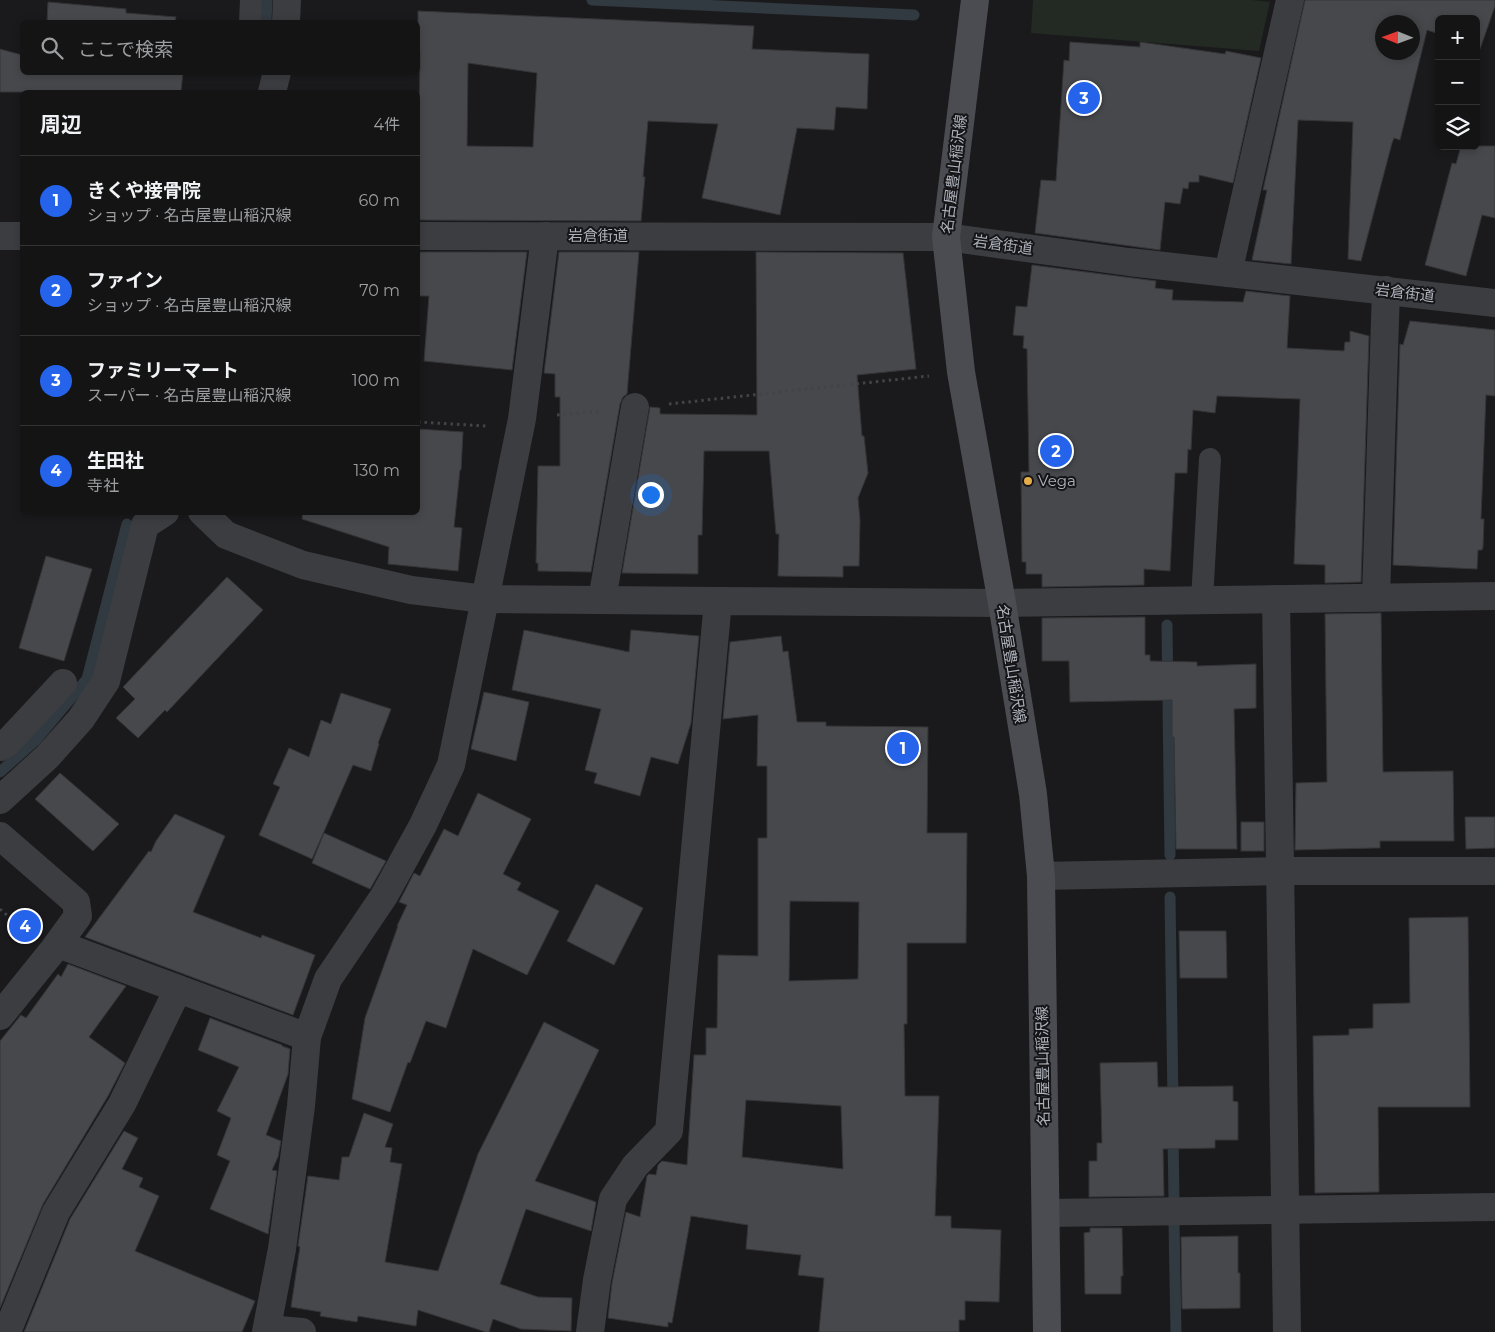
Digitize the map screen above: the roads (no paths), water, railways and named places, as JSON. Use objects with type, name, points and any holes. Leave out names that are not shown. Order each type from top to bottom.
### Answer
[{"type":"main road","name":"名古屋豊山稲沢線","points":[[969,4],[946,237],[961,372],[1002,603],[1035,809],[1041,876],[1047,1332]]},
{"type":"street","points":[[286,20],[287,0]]},
{"type":"street","points":[[1228,274],[1290,0]]},
{"type":"street","points":[[272,90],[276,75]]},
{"type":"street","points":[[0,236],[20,236]]},
{"type":"street","name":"岩倉街道","points":[[420,236],[946,237],[1228,274],[1495,303]]},
{"type":"street","points":[[302,1332],[266,1330],[282,1249],[307,1038],[328,978],[384,896],[423,825],[451,765],[521,423],[545,236]]},
{"type":"street","points":[[1376,597],[1386,290]]},
{"type":"street","points":[[602,600],[635,407]]},
{"type":"street","points":[[0,800],[47,757],[81,719],[106,681],[144,526],[160,515]]},
{"type":"street","points":[[205,515],[226,535],[303,565],[411,590],[485,598],[1002,603],[1495,596]]},
{"type":"street","points":[[1276,599],[1287,1332]]},
{"type":"street","points":[[590,1332],[597,1280],[613,1199],[636,1166],[669,1131],[718,601]]},
{"type":"street","points":[[0,747],[7,742],[62,683]]},
{"type":"street","points":[[0,836],[76,902],[78,916],[0,1016]]},
{"type":"street","points":[[1041,876],[1279,871],[1495,871]]},
{"type":"street","points":[[58,944],[307,1038]]},
{"type":"street","points":[[7,1332],[9,1301],[56,1212],[122,1104],[178,989]]},
{"type":"street","points":[[1046,1213],[1495,1207]]},
{"type":"lane","points":[[250,20],[251,0]]},
{"type":"lane","points":[[1202,600],[1210,459]]},
{"type":"waterway","points":[[266,20],[267,0]]},
{"type":"waterway","points":[[592,0],[914,15]]},
{"type":"waterway","points":[[0,772],[36,740],[87,679],[127,524]]},
{"type":"waterway","points":[[1167,625],[1170,855]]},
{"type":"waterway","points":[[1170,897],[1173,1101]]},
{"type":"waterway","points":[[1173,1134],[1174,1200]]},
{"type":"waterway","points":[[1174,1223],[1176,1332]]},
{"type":"place","name":"ファミリーマート","points":[[1084,98]]},
{"type":"place","name":"ファイン","points":[[1056,451]]},
{"type":"place","name":"Vega","points":[[1028,481]]},
{"type":"place","name":"きくや接骨院","points":[[903,748]]},
{"type":"place","name":"生田社","points":[[25,926]]}]
